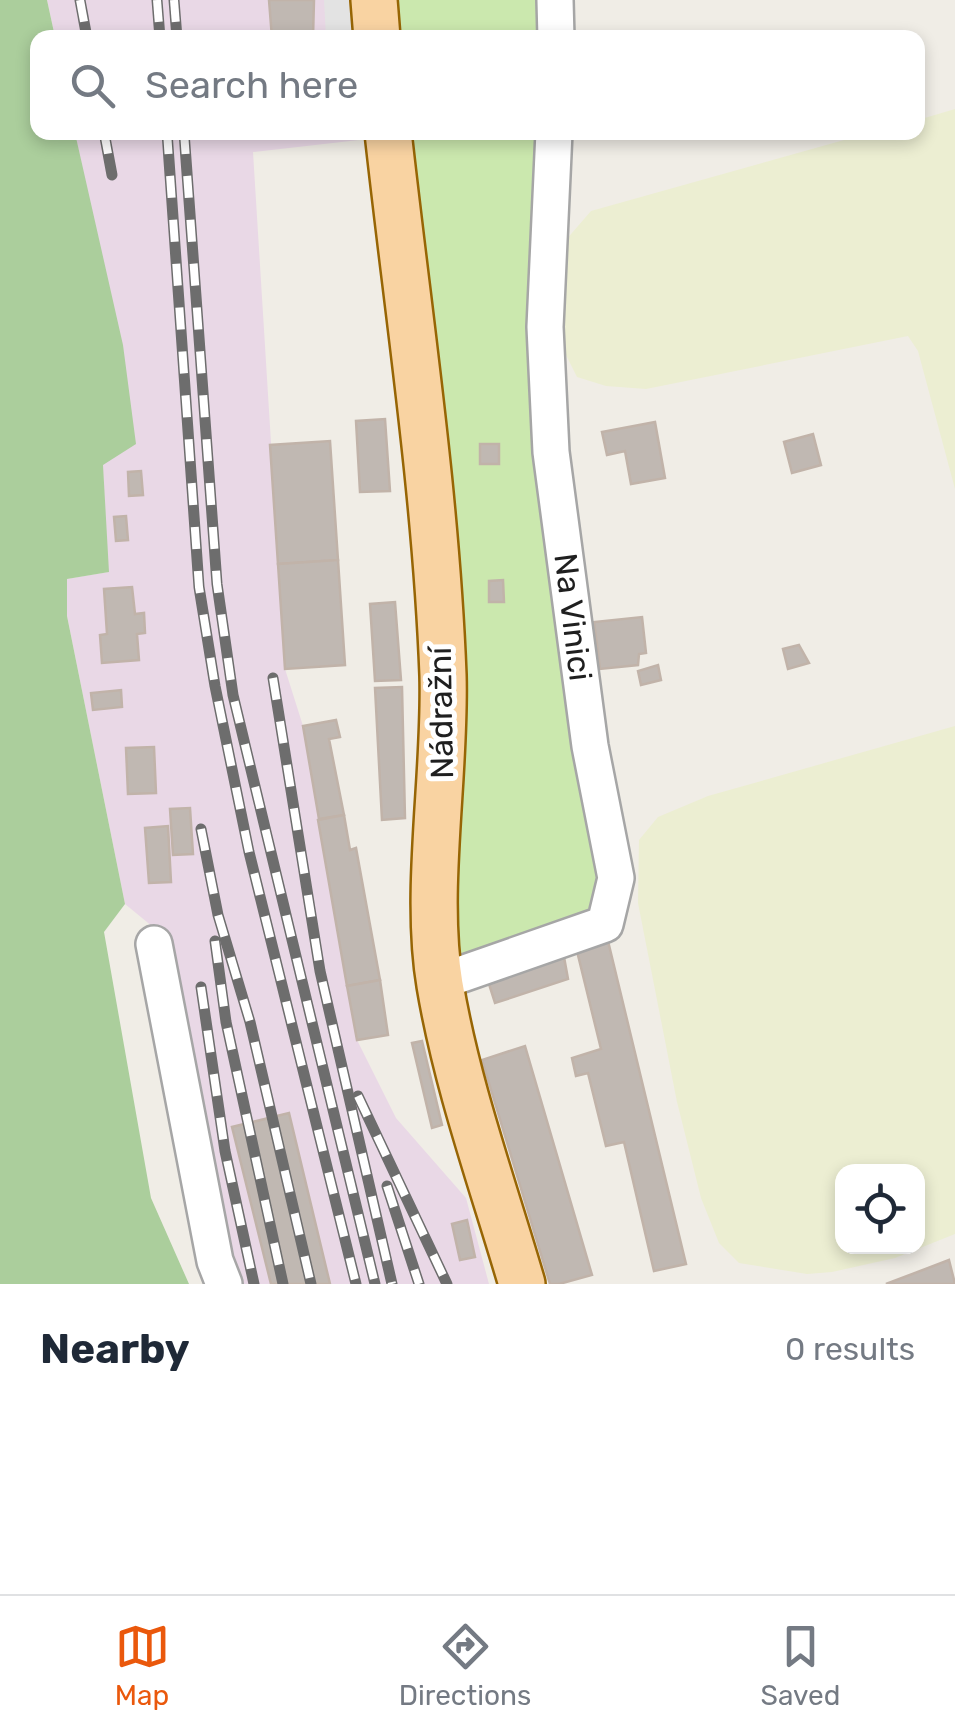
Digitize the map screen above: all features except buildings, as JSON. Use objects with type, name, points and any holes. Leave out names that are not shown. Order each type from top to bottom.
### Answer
[{"type":"main road","name":"Nádražní","points":[[389,140],[437,566],[443,678],[435,922],[439,982],[453,1047],[522,1284]]},
{"type":"street","points":[[555,0],[556,30]]},
{"type":"street","name":"Na Vinici","points":[[439,982],[605,924],[616,878],[590,746],[552,452],[545,328],[554,140]]},
{"type":"street","points":[[154,944],[215,1262],[224,1284]]},
{"type":"shaded area","points":[[47,0],[347,0],[349,30],[53,30]]},
{"type":"shaded area","points":[[324,0],[352,0],[354,30],[326,30]]},
{"type":"shaded area","points":[[76,140],[359,140],[253,152],[285,669],[303,726],[357,1040],[396,1118],[466,1198],[489,1284],[240,1284],[221,1231],[164,936],[125,904],[67,616],[66,579],[108,572],[90,206]]},
{"type":"green space","points":[[0,0],[47,0],[53,30],[30,30],[30,140],[77,140],[123,345],[136,444],[103,465],[109,572],[67,579],[67,616],[125,904],[104,932],[151,1198],[189,1284],[0,1284]]},
{"type":"green space","points":[[387,0],[542,0],[543,30],[389,30]]},
{"type":"green space","points":[[955,109],[955,489],[918,351],[908,336],[646,389],[606,386],[577,377],[561,345],[565,241],[591,211],[844,140],[925,140],[925,118]]},
{"type":"green space","points":[[401,140],[542,140],[603,878],[594,914],[451,964]]},
{"type":"green space","points":[[955,726],[955,1234],[925,1246],[925,1164],[835,1164],[835,1254],[905,1254],[832,1272],[807,1274],[739,1263],[719,1243],[701,1198],[677,1102],[638,903],[639,840],[658,817],[708,796]]},
{"type":"railway","points":[[80,0],[86,30]]},
{"type":"railway","points":[[157,0],[159,30]]},
{"type":"railway","points":[[174,0],[176,30]]},
{"type":"railway","points":[[105,140],[112,175]]},
{"type":"railway","points":[[168,140],[199,587],[215,686],[249,852],[356,1284]]},
{"type":"railway","points":[[185,140],[217,584],[233,695],[375,1284]]},
{"type":"railway","points":[[273,678],[320,971],[392,1284]]},
{"type":"railway","points":[[201,829],[218,915],[250,1022],[311,1284]]},
{"type":"railway","points":[[215,941],[226,1022],[283,1284]]},
{"type":"railway","points":[[201,987],[225,1151],[254,1284]]},
{"type":"railway","points":[[358,1096],[447,1284]]},
{"type":"railway","points":[[387,1186],[419,1284]]}]
